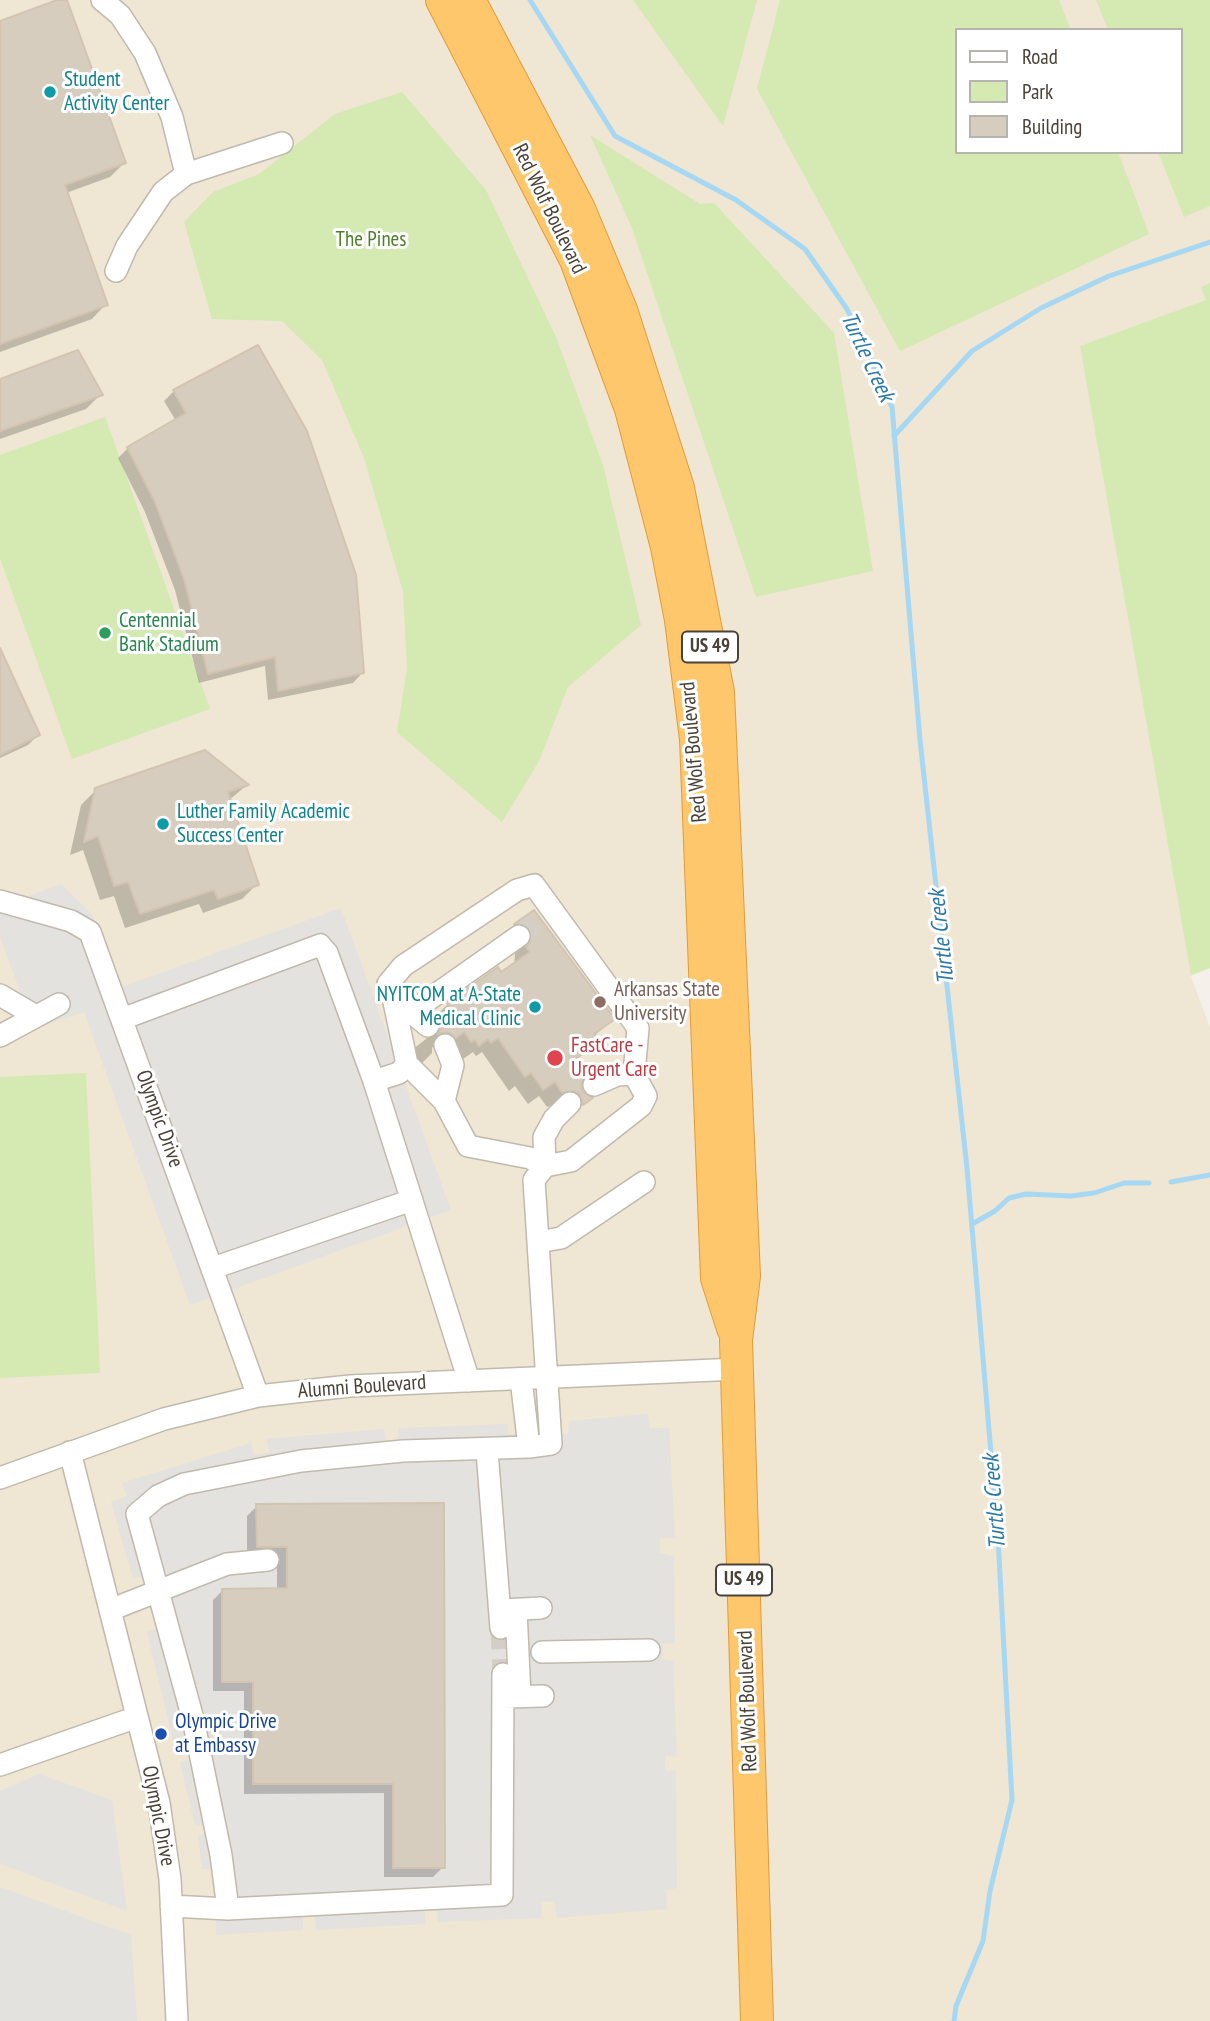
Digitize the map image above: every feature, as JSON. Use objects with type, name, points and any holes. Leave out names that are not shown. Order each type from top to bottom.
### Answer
[{"type":"highway","name":"Red Wolf Boulevard","points":[[442,0],[544,195],[586,284],[631,409],[667,547],[681,620],[696,739],[717,1278],[737,1355]]},
{"type":"highway","name":"Red Wolf Boulevard","points":[[470,0],[579,209],[621,310],[675,475],[698,579],[718,692],[744,1276],[737,1355],[757,2021]]},
{"type":"street","points":[[102,0],[120,15],[145,53],[172,117],[186,174]]},
{"type":"street","points":[[116,271],[127,246],[163,192],[186,174],[282,143]]},
{"type":"street","points":[[534,885],[549,917],[638,1028],[634,1073],[646,1096],[641,1106],[571,1161],[545,1166],[530,1158],[468,1146],[444,1101],[407,1064],[393,997],[388,984],[403,966],[517,890],[534,885]]},
{"type":"street","name":"Olympic Drive","points":[[0,901],[46,912],[86,928],[122,1019],[258,1396]]},
{"type":"street","points":[[411,1012],[519,936]]},
{"type":"street","points":[[122,1019],[320,945],[327,953],[374,1081],[469,1381]]},
{"type":"street","points":[[0,995],[36,1016]]},
{"type":"street","points":[[393,997],[428,1026]]},
{"type":"street","points":[[0,1035],[60,1004]]},
{"type":"street","points":[[444,1101],[453,1065],[445,1045]]},
{"type":"street","points":[[374,1081],[400,1073],[407,1064]]},
{"type":"street","points":[[594,1085],[617,1075],[634,1073]]},
{"type":"street","points":[[228,1909],[221,1855],[193,1719],[137,1514],[158,1496],[184,1483],[302,1461],[403,1451],[487,1451],[551,1444],[534,1180],[545,1166],[544,1137],[554,1119],[570,1103]]},
{"type":"street","points":[[538,1242],[561,1238],[644,1182]]},
{"type":"street","points":[[213,1268],[412,1200]]},
{"type":"street","name":"Alumni Boulevard","points":[[0,1478],[164,1419],[258,1396],[350,1386],[547,1378],[737,1355]]},
{"type":"street","points":[[521,1379],[529,1447]]},
{"type":"street","points":[[171,1906],[228,1909],[502,1895],[512,1697],[506,1616],[487,1451]]},
{"type":"street","name":"Olympic Drive","points":[[70,1452],[159,1803],[171,1906],[177,2021]]},
{"type":"street","points":[[110,1609],[227,1564],[268,1560]]},
{"type":"street","points":[[506,1616],[541,1608]]},
{"type":"street","points":[[542,1652],[649,1650]]},
{"type":"street","points":[[503,1674],[512,1697]]},
{"type":"street","points":[[512,1697],[543,1696]]},
{"type":"street","points":[[0,1765],[137,1717]]},
{"type":"shaded area","name":"Arkansas State University","points":[[0,0],[1210,0],[1210,968],[1191,976],[1210,1028],[1210,2021],[0,2021]]},
{"type":"shaded area","points":[[61,884],[92,914],[119,988],[341,908],[451,1210],[190,1305],[84,1012],[34,1029],[0,937],[0,906]]},
{"type":"shaded area","points":[[647,1414],[650,1428],[669,1428],[675,1537],[660,1538],[660,1553],[674,1556],[675,1643],[663,1644],[662,1659],[673,1661],[677,1757],[665,1756],[665,1771],[676,1770],[677,1888],[666,1890],[667,1909],[557,1918],[554,1901],[541,1902],[542,1918],[438,1922],[436,1908],[425,1908],[425,1924],[316,1930],[315,1915],[303,1914],[303,1930],[216,1935],[216,1868],[202,1869],[198,1836],[212,1831],[210,1824],[195,1825],[180,1762],[193,1759],[190,1743],[174,1744],[147,1632],[163,1626],[148,1576],[133,1578],[111,1502],[127,1496],[122,1483],[251,1443],[254,1455],[270,1452],[266,1439],[384,1429],[386,1443],[397,1443],[399,1428],[508,1424],[508,1434],[568,1434],[569,1421]]},
{"type":"shaded area","points":[[39,1774],[112,1800],[127,1911],[0,1864],[0,1791]]},
{"type":"shaded area","points":[[0,1887],[131,1935],[137,2021],[0,2021]]},
{"type":"green space","points":[[633,0],[757,0],[723,126]]},
{"type":"green space","points":[[780,0],[1059,0],[1070,28],[954,28],[954,154],[1119,154],[1149,234],[900,351],[757,89]]},
{"type":"green space","points":[[1096,0],[1210,0],[1210,206],[1184,217],[1159,154],[1182,154],[1182,28],[1107,28]]},
{"type":"green space","name":"The Pines","points":[[402,92],[486,190],[556,337],[603,465],[641,625],[568,687],[539,761],[502,822],[397,732],[407,668],[403,592],[364,458],[322,360],[282,321],[212,319],[184,222],[213,192],[259,174],[335,114]]},
{"type":"green space","points":[[590,135],[700,204],[714,203],[834,333],[873,571],[756,597],[632,228]]},
{"type":"green space","points":[[1210,283],[1210,968],[1191,975],[1080,346],[1206,300],[1201,287]]},
{"type":"green space","name":"Centennial Bank Stadium","points":[[105,417],[210,709],[72,759],[0,558],[0,455]]},
{"type":"green space","points":[[86,1073],[100,1373],[0,1378],[0,1077]]},
{"type":"building","name":"Student Activity Center","points":[[57,0],[67,0],[126,163],[65,185],[108,305],[0,344],[0,21]]},
{"type":"building","points":[[258,345],[307,431],[356,575],[364,673],[278,691],[275,657],[208,674],[184,579],[155,502],[127,447],[186,413],[173,390]]},
{"type":"building","points":[[78,350],[103,395],[0,431],[0,379]]},
{"type":"building","points":[[0,648],[40,735],[0,755]]},
{"type":"building","name":"Luther Family Academic Success Center","points":[[205,750],[249,785],[228,792],[259,885],[218,899],[214,890],[140,914],[128,882],[114,886],[98,836],[84,842],[95,788]]},
{"type":"building","name":"NYITCOM at A-State Medical Clinic","points":[[534,910],[615,1019],[594,1034],[599,1042],[575,1059],[586,1075],[581,1083],[582,1091],[593,1098],[583,1105],[580,1094],[574,1091],[562,1093],[555,1082],[543,1090],[531,1073],[525,1077],[498,1038],[491,1043],[488,1039],[479,1046],[475,1040],[471,1042],[464,1032],[456,1038],[448,1032],[438,1034],[441,1027],[439,1019],[451,1010],[447,1003],[498,967],[501,972],[530,952],[526,947],[531,941],[530,929],[524,924],[514,924]]},
{"type":"building","points":[[444,1503],[445,1868],[393,1868],[393,1784],[253,1784],[253,1682],[222,1682],[222,1589],[287,1588],[287,1547],[257,1547],[256,1504]]},
{"type":"waterway","name":"Turtle Creek","points":[[530,0],[615,136],[736,200],[805,249],[847,309],[892,407],[920,740],[967,1168],[998,1537],[1012,1800],[990,1891],[983,1941],[956,2006],[954,2021]]},
{"type":"waterway","points":[[894,436],[972,351],[1041,308],[1109,276],[1210,242]]},
{"type":"waterway","points":[[1171,1182],[1210,1175]]},
{"type":"waterway","points":[[972,1224],[995,1211],[1009,1198],[1026,1194],[1071,1196],[1094,1193],[1124,1183],[1149,1183]]},
{"type":"tunnel","points":[[519,936],[541,921]]},
{"type":"tunnel","points":[[501,1628],[503,1674]]},
{"type":"place","name":"Student Activity Center","points":[[50,92]]},
{"type":"place","name":"Centennial Bank Stadium","points":[[105,633]]},
{"type":"place","name":"Luther Family Academic Success Center","points":[[163,824]]},
{"type":"place","name":"Arkansas State University","points":[[600,1002]]},
{"type":"place","name":"NYITCOM at A-State Medical Clinic","points":[[535,1007]]},
{"type":"place","name":"FastCare - Urgent Care","points":[[555,1058]]},
{"type":"place","name":"Olympic Drive at Embassy","points":[[161,1734]]}]
